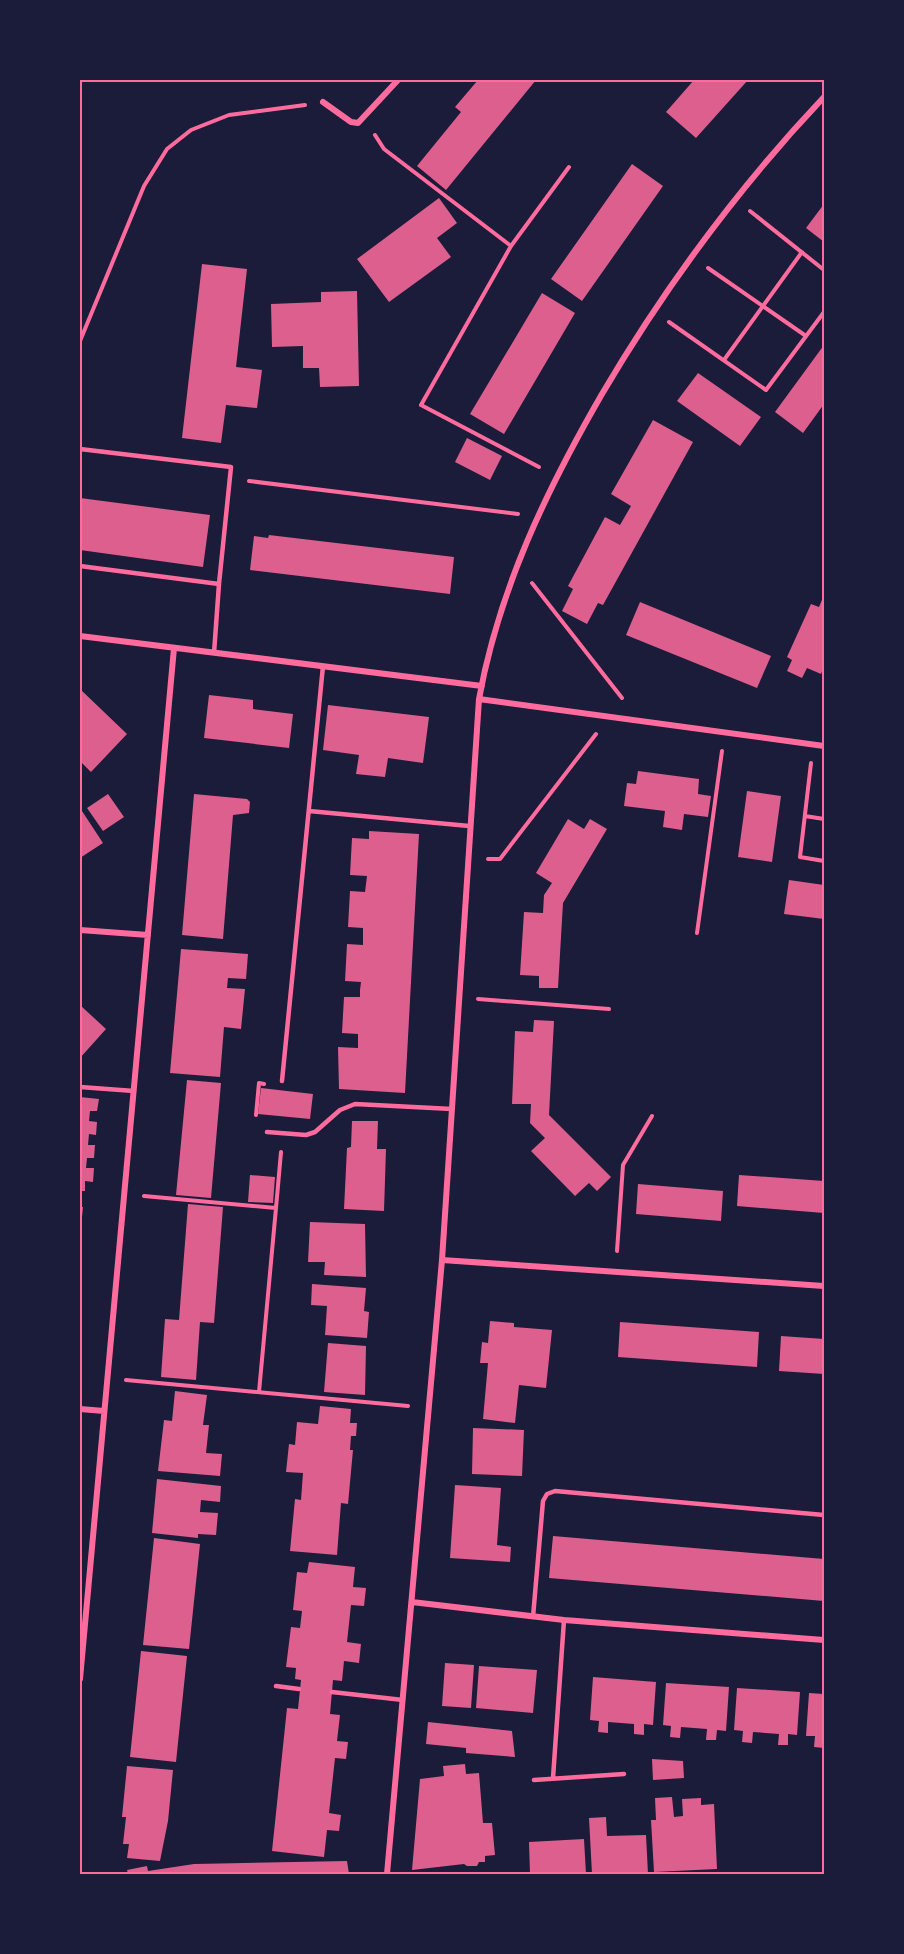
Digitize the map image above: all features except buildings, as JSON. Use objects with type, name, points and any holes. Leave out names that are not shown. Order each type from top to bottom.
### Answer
[{"type":"street","points":[[323,102],[351,122],[358,123],[364,120],[398,80]]},
{"type":"street","points":[[387,1875],[442,1260],[469,826],[482,686],[504,598],[555,476],[654,311],[692,257],[735,199],[825,97]]},
{"type":"street","points":[[80,636],[482,686]]},
{"type":"street","points":[[80,1679],[174,648]]},
{"type":"street","points":[[479,699],[825,746]]},
{"type":"street","points":[[80,930],[148,935]]},
{"type":"street","points":[[442,1260],[825,1286]]},
{"type":"street","points":[[80,1409],[104,1411]]},
{"type":"street","points":[[412,1602],[564,1620],[825,1640]]},
{"type":"lane","points":[[80,449],[231,467],[214,653]]},
{"type":"lane","points":[[80,566],[219,584]]},
{"type":"lane","points":[[282,1081],[323,666]]},
{"type":"lane","points":[[309,811],[469,826]]},
{"type":"lane","points":[[80,1087],[134,1091]]},
{"type":"lane","points":[[267,1132],[306,1135],[315,1132],[340,1110],[355,1104],[452,1109]]},
{"type":"lane","points":[[533,1617],[543,1501],[547,1494],[555,1491],[825,1515]]},
{"type":"lane","points":[[553,1778],[564,1620]]},
{"type":"lane","points":[[276,1686],[300,1689]]},
{"type":"lane","points":[[332,1692],[403,1700]]},
{"type":"lane","points":[[534,1780],[624,1774]]},
{"type":"path","points":[[80,341],[144,186],[167,149],[191,130],[229,115],[323,102]]},
{"type":"path","points":[[364,120],[384,148],[511,246]]},
{"type":"path","points":[[555,476],[422,405],[511,246],[569,167]]},
{"type":"path","points":[[735,199],[825,270]]},
{"type":"path","points":[[724,360],[761,305],[802,252]]},
{"type":"path","points":[[692,257],[806,336]]},
{"type":"path","points":[[654,311],[766,390],[825,312]]},
{"type":"path","points":[[230,479],[537,516]]},
{"type":"path","points":[[517,563],[640,721]]},
{"type":"path","points":[[467,858],[500,859],[609,717]]},
{"type":"path","points":[[697,933],[725,733]]},
{"type":"path","points":[[813,745],[800,857],[825,861]]},
{"type":"path","points":[[805,816],[825,819]]},
{"type":"path","points":[[459,997],[609,1009]]},
{"type":"path","points":[[267,1132],[255,1131],[259,1083],[281,1085],[282,1081]]},
{"type":"path","points":[[615,1271],[623,1165],[652,1116]]},
{"type":"path","points":[[259,1392],[283,1134]]},
{"type":"path","points":[[124,1195],[276,1208]]},
{"type":"path","points":[[107,1378],[430,1408]]}]
